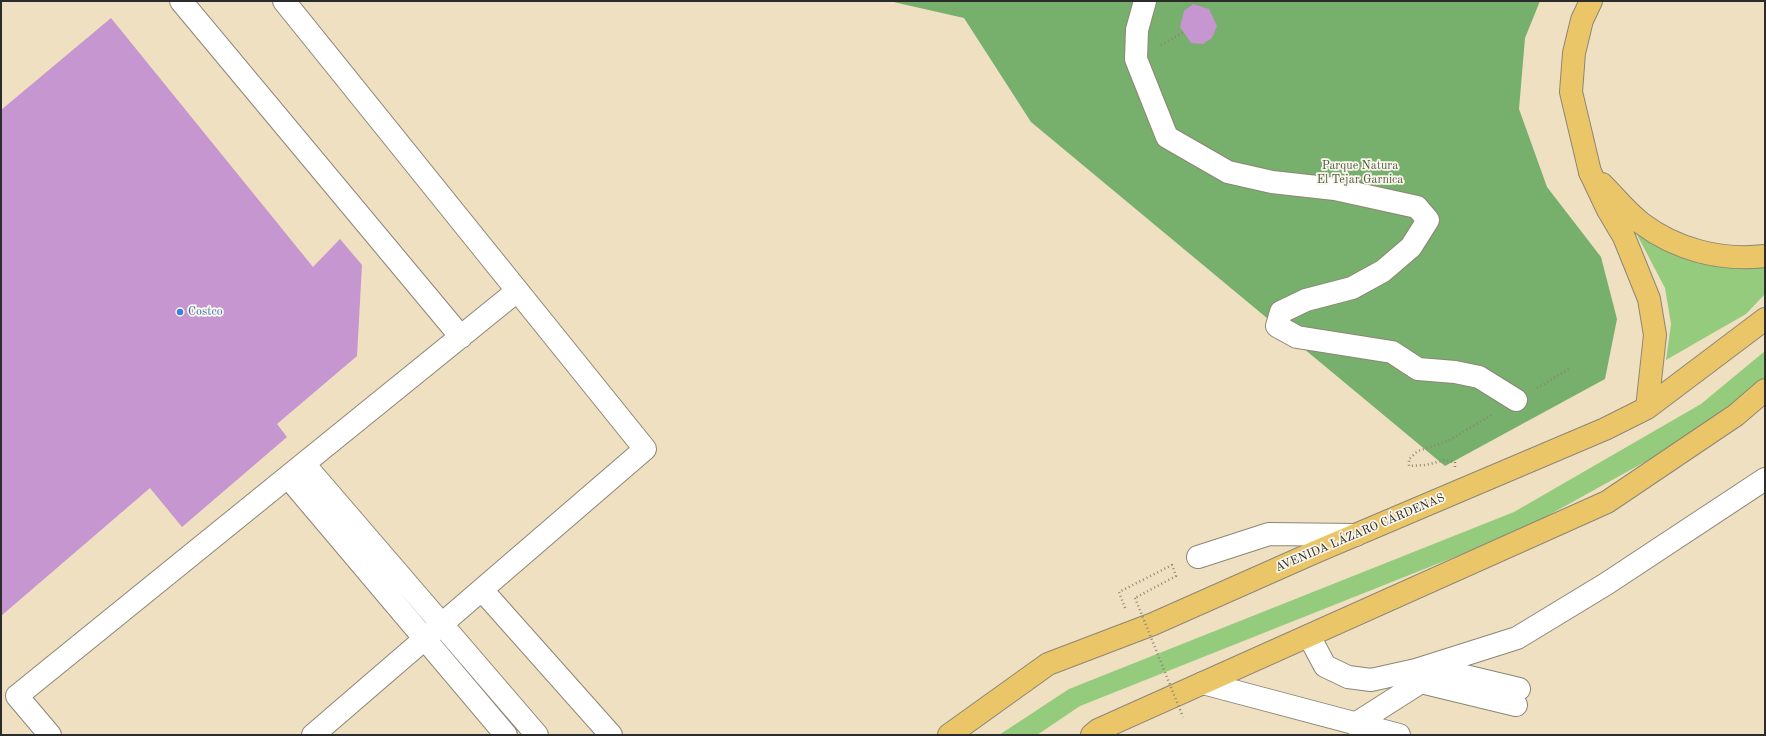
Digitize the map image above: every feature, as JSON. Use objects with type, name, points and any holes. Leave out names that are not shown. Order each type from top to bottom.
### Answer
[{"type":"main road","points":[[1591,1],[1582,20],[1574,53],[1571,92],[1590,172],[1608,210],[1624,237],[1649,299],[1655,335],[1647,408]]},
{"type":"main road","points":[[1590,172],[1641,223],[1672,242],[1706,254],[1743,259],[1765,256]]},
{"type":"main road","name":"AVENIDA LÁZARO CÁRDENAS","points":[[948,735],[1048,664],[1153,624],[1356,535],[1605,429],[1647,408],[1765,319]]},
{"type":"main road","points":[[1092,735],[1098,730],[1607,502],[1736,415],[1765,390]]},
{"type":"street","points":[[181,1],[461,337]]},
{"type":"street","points":[[284,1],[645,449],[313,735]]},
{"type":"street","points":[[1145,1],[1137,30],[1136,59],[1167,137],[1228,172],[1272,182],[1335,189],[1417,207],[1428,220],[1411,247],[1383,271],[1352,288],[1306,300],[1280,312],[1277,326],[1297,337],[1392,352],[1418,369],[1454,372],[1479,377],[1516,400]]},
{"type":"street","points":[[50,735],[17,696],[517,291]]},
{"type":"street","points":[[296,470],[441,625],[537,735]]},
{"type":"street","points":[[296,470],[425,639],[506,735]]},
{"type":"street","points":[[1309,636],[1325,666],[1348,677],[1371,680],[1426,666],[1517,638],[1606,584],[1765,479]]},
{"type":"street","points":[[1198,557],[1269,534],[1356,535]]},
{"type":"street","points":[[482,590],[611,735]]},
{"type":"street","points":[[1355,724],[1421,682],[1518,697],[1426,666]]},
{"type":"street","points":[[1203,683],[1399,735]]},
{"type":"path","points":[[1448,441],[1418,451],[1409,459],[1409,466],[1426,465],[1446,460],[1455,462],[1454,469]]},
{"type":"path","points":[[1120,592],[1172,566],[1176,576],[1135,598],[1183,717]]},
{"type":"green space","name":"Parque Natura El Tejar Garnica","points":[[889,1],[1540,1],[1525,38],[1519,109],[1547,187],[1601,257],[1617,319],[1605,379],[1445,466],[1031,122],[964,18]]},
{"type":"green space","points":[[1634,229],[1765,263],[1765,294],[1746,314],[1666,360],[1671,324],[1665,288]]},
{"type":"green space","points":[[1765,351],[1765,381],[1717,422],[1520,531],[1080,706],[1037,735],[999,735],[1069,689],[1514,512],[1701,404]]},
{"type":"building","points":[[1193,4],[1209,9],[1217,26],[1212,38],[1203,44],[1191,43],[1180,27],[1184,11]]},
{"type":"building","name":"Costco","points":[[111,18],[313,267],[340,239],[362,265],[357,356],[277,424],[287,437],[182,527],[150,488],[1,616],[1,110]]},
{"type":"place","name":"Costco","points":[[180,312]]}]
